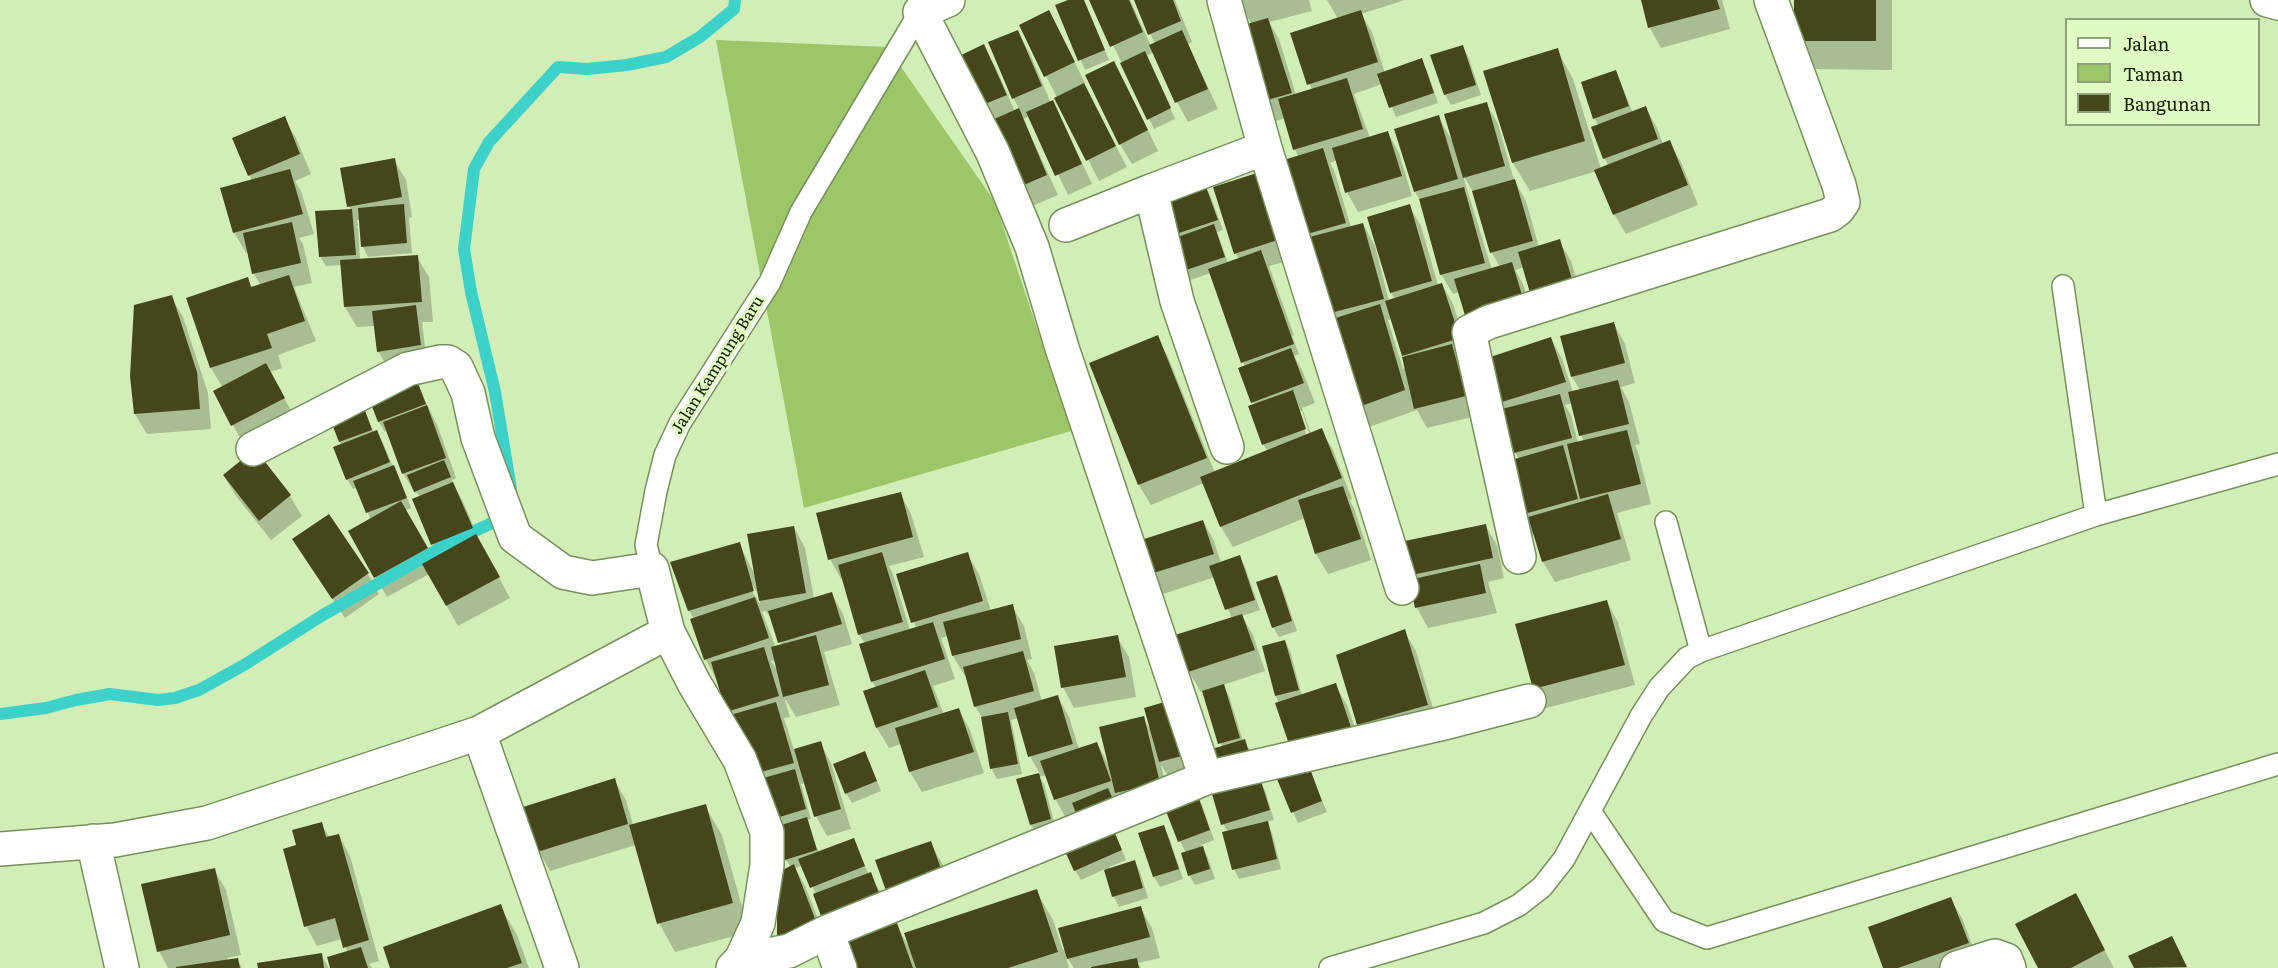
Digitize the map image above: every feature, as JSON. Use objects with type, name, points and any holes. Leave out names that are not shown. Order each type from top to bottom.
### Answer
[{"type":"street","points":[[1224,0],[1265,148],[1402,588]]},
{"type":"street","points":[[1519,557],[1469,332],[1489,322],[1830,215],[1843,202],[1839,185],[1771,0]]},
{"type":"street","points":[[2267,0],[2278,3]]},
{"type":"street","points":[[934,6],[1032,247],[1062,348],[1206,778]]},
{"type":"street","points":[[1066,225],[1265,148]]},
{"type":"street","points":[[1151,191],[1177,301],[1227,447]]},
{"type":"street","points":[[253,449],[408,369],[448,362],[456,367],[468,393],[478,438],[516,537],[563,572],[592,578],[652,569]]},
{"type":"street","name":"Jalan Kampung Baru","points":[[652,569],[668,632],[694,683],[740,760],[767,832],[767,865],[758,923],[737,964]]},
{"type":"street","points":[[0,849],[115,840],[207,823],[479,733],[668,632]]},
{"type":"street","points":[[737,964],[789,951],[827,932],[1206,778],[1529,701]]},
{"type":"street","points":[[479,733],[562,968]]},
{"type":"street","points":[[93,841],[122,968]]},
{"type":"street","points":[[827,932],[840,968]]},
{"type":"street","points":[[1957,968],[1995,956],[2006,960],[2009,968]]},
{"type":"lane","name":"Jalan Kampung Baru","points":[[652,569],[646,545],[656,491],[665,455],[680,423],[770,282],[801,212],[934,6]]},
{"type":"lane","points":[[2063,286],[2096,515]]},
{"type":"lane","points":[[1330,968],[1484,923],[1519,905],[1542,887],[1564,859],[1641,716],[1659,688],[1687,658],[1701,651],[2096,515],[2278,464]]},
{"type":"lane","points":[[1666,522],[1701,651]]},
{"type":"lane","points":[[1590,811],[1664,921],[1707,938],[2278,764]]},
{"type":"green space","points":[[716,40],[887,47],[995,202],[1071,431],[804,508]]},
{"type":"building","points":[[1068,0],[1084,0],[1105,50],[1078,61],[1055,5]]},
{"type":"building","points":[[1089,0],[1129,0],[1143,32],[1110,47]]},
{"type":"building","points":[[1134,0],[1173,0],[1181,21],[1148,35]]},
{"type":"building","points":[[1641,0],[1717,0],[1720,9],[1648,28]]},
{"type":"building","points":[[1794,0],[1876,0],[1876,41],[1794,41]]},
{"type":"building","points":[[1049,10],[1075,62],[1044,77],[1019,25]]},
{"type":"building","points":[[1361,10],[1378,62],[1307,85],[1290,33]]},
{"type":"building","points":[[1268,18],[1292,93],[1257,103],[1233,28]]},
{"type":"building","points":[[1018,30],[1042,86],[1012,99],[988,42]]},
{"type":"building","points":[[1182,30],[1208,89],[1175,103],[1149,45]]},
{"type":"building","points":[[984,44],[1007,95],[975,108],[951,60]]},
{"type":"building","points":[[1463,45],[1476,85],[1444,95],[1430,55]]},
{"type":"building","points":[[1558,48],[1585,141],[1512,163],[1483,71]]},
{"type":"building","points":[[1145,51],[1171,108],[1147,120],[1120,63]]},
{"type":"building","points":[[1422,58],[1434,93],[1389,108],[1377,74]]},
{"type":"building","points":[[1114,61],[1148,130],[1119,145],[1085,75]]},
{"type":"building","points":[[1616,70],[1629,106],[1593,119],[1581,82]]},
{"type":"building","points":[[1347,78],[1363,129],[1293,150],[1278,99]]},
{"type":"building","points":[[1084,83],[1116,146],[1086,161],[1054,98]]},
{"type":"building","points":[[1053,100],[1082,164],[1055,176],[1026,112]]},
{"type":"building","points":[[1487,102],[1505,166],[1463,178],[1444,114]]},
{"type":"building","points":[[1646,106],[1658,139],[1603,159],[1591,127]]},
{"type":"building","points":[[1019,108],[1047,175],[1012,190],[983,124]]},
{"type":"building","points":[[1439,115],[1458,179],[1414,192],[1394,129]]},
{"type":"building","points":[[285,116],[300,154],[248,176],[232,138]]},
{"type":"building","points":[[1388,131],[1402,176],[1345,193],[1332,148]]},
{"type":"building","points":[[1670,140],[1688,185],[1613,215],[1594,170]]},
{"type":"building","points":[[1323,148],[1346,223],[1300,236],[1277,162]]},
{"type":"building","points":[[395,158],[402,197],[347,207],[340,168]]},
{"type":"building","points":[[290,169],[303,214],[233,233],[220,188]]},
{"type":"building","points":[[1260,172],[1281,239],[1234,254],[1213,187]]},
{"type":"building","points":[[1515,179],[1533,241],[1490,253],[1472,191]]},
{"type":"building","points":[[1205,184],[1218,220],[1176,234],[1163,198]]},
{"type":"building","points":[[1464,187],[1485,263],[1440,275],[1419,199]]},
{"type":"building","points":[[404,204],[407,243],[361,247],[358,208]]},
{"type":"building","points":[[1410,204],[1432,281],[1390,293],[1367,217]]},
{"type":"building","points":[[352,209],[356,255],[319,257],[315,211]]},
{"type":"building","points":[[292,222],[301,263],[252,274],[243,233]]},
{"type":"building","points":[[1363,223],[1384,299],[1323,315],[1302,239]]},
{"type":"building","points":[[1214,224],[1225,257],[1183,271],[1172,239]]},
{"type":"building","points":[[1560,239],[1575,289],[1533,303],[1518,252]]},
{"type":"building","points":[[1261,250],[1294,344],[1241,363],[1208,269]]},
{"type":"building","points":[[418,255],[422,302],[344,307],[340,260]]},
{"type":"building","points":[[1512,262],[1525,305],[1467,322],[1454,279]]},
{"type":"building","points":[[289,275],[305,321],[267,334],[272,348],[210,368],[186,298],[248,277],[251,287]]},
{"type":"building","points":[[1442,283],[1460,338],[1402,356],[1385,301]]},
{"type":"building","points":[[172,295],[197,372],[200,409],[134,414],[130,376],[134,305]]},
{"type":"building","points":[[1380,304],[1405,390],[1356,408],[1326,321]]},
{"type":"building","points":[[416,305],[421,345],[377,352],[372,311]]},
{"type":"building","points":[[1614,322],[1625,363],[1571,377],[1560,336]]},
{"type":"building","points":[[1158,335],[1207,458],[1138,485],[1089,363]]},
{"type":"building","points":[[1551,337],[1566,382],[1489,406],[1475,362]]},
{"type":"building","points":[[1452,344],[1466,396],[1414,409],[1402,357]]},
{"type":"building","points":[[1291,348],[1304,383],[1251,403],[1238,368]]},
{"type":"building","points":[[266,363],[285,398],[231,426],[213,391]]},
{"type":"building","points":[[416,378],[426,404],[378,422],[366,391]]},
{"type":"building","points":[[1618,380],[1629,424],[1579,436],[1568,392]]},
{"type":"building","points":[[1293,390],[1306,429],[1262,445],[1248,406]]},
{"type":"building","points":[[1560,394],[1572,438],[1514,453],[1502,409]]},
{"type":"building","points":[[361,399],[372,430],[339,442],[327,411]]},
{"type":"building","points":[[427,405],[446,458],[402,474],[383,422]]},
{"type":"building","points":[[1322,428],[1342,478],[1220,527],[1200,477]]},
{"type":"building","points":[[377,430],[390,462],[346,480],[333,447]]},
{"type":"building","points":[[1627,430],[1641,484],[1580,499],[1567,444]]},
{"type":"building","points":[[1563,445],[1578,499],[1517,516],[1501,463]]},
{"type":"building","points":[[255,449],[291,495],[259,521],[223,475]]},
{"type":"building","points":[[444,460],[451,477],[414,492],[407,475]]},
{"type":"building","points":[[394,465],[407,498],[366,513],[353,481]]},
{"type":"building","points":[[453,482],[473,528],[431,545],[412,499]]},
{"type":"building","points":[[1343,486],[1361,539],[1315,554],[1298,500]]},
{"type":"building","points":[[901,492],[913,537],[828,560],[816,513]]},
{"type":"building","points":[[1608,494],[1621,539],[1542,562],[1528,517]]},
{"type":"building","points":[[401,501],[428,548],[374,578],[348,531]]},
{"type":"building","points":[[329,514],[369,573],[332,599],[292,539]]},
{"type":"building","points":[[1203,520],[1214,554],[1147,575],[1135,542]]},
{"type":"building","points":[[1486,524],[1493,558],[1407,576],[1400,542]]},
{"type":"building","points":[[794,526],[806,593],[759,601],[747,534]]},
{"type":"building","points":[[476,534],[500,577],[446,606],[422,564]]},
{"type":"building","points":[[740,542],[754,591],[688,611],[670,562]]},
{"type":"building","points":[[882,552],[903,622],[858,635],[838,565]]},
{"type":"building","points":[[968,552],[983,601],[911,623],[896,574]]},
{"type":"building","points":[[1240,555],[1255,600],[1225,610],[1209,566]]},
{"type":"building","points":[[1480,564],[1486,593],[1415,608],[1409,580]]},
{"type":"building","points":[[1277,575],[1292,621],[1272,628],[1256,582]]},
{"type":"building","points":[[832,592],[842,624],[778,643],[768,611]]},
{"type":"building","points":[[755,597],[769,638],[704,660],[690,619]]},
{"type":"building","points":[[1607,600],[1625,665],[1533,689],[1515,624]]},
{"type":"building","points":[[1013,604],[1021,639],[952,656],[943,622]]},
{"type":"building","points":[[1242,614],[1255,650],[1188,672],[1175,635]]},
{"type":"building","points":[[933,622],[945,659],[871,682],[859,644]]},
{"type":"building","points":[[1405,629],[1428,705],[1357,725],[1336,655]]},
{"type":"building","points":[[816,635],[829,685],[783,697],[771,647]]},
{"type":"building","points":[[1118,635],[1126,677],[1061,688],[1054,646]]},
{"type":"building","points":[[1285,640],[1299,690],[1275,696],[1262,646]]},
{"type":"building","points":[[764,647],[779,696],[726,712],[711,662]]},
{"type":"building","points":[[1023,651],[1034,691],[974,707],[963,667]]},
{"type":"building","points":[[925,670],[938,707],[876,728],[863,691]]},
{"type":"building","points":[[1336,683],[1352,730],[1291,750],[1275,703]]},
{"type":"building","points":[[1224,684],[1240,738],[1218,744],[1202,691]]},
{"type":"building","points":[[1058,695],[1073,744],[1028,757],[1014,708]]},
{"type":"building","points":[[1178,698],[1193,753],[1159,762],[1144,708]]},
{"type":"building","points":[[776,702],[794,763],[757,773],[730,715]]},
{"type":"building","points":[[959,708],[974,752],[909,772],[895,728]]},
{"type":"building","points":[[1008,712],[1018,764],[990,769],[981,717]]},
{"type":"building","points":[[1144,716],[1160,783],[1115,793],[1099,727]]},
{"type":"building","points":[[1245,739],[1251,759],[1219,770],[1212,749]]},
{"type":"building","points":[[821,741],[841,809],[814,817],[794,749]]},
{"type":"building","points":[[1097,742],[1111,781],[1054,800],[1040,761]]},
{"type":"building","points":[[865,751],[877,781],[845,794],[833,764]]},
{"type":"building","points":[[1309,766],[1322,801],[1291,813],[1277,779]]},
{"type":"building","points":[[795,769],[806,809],[773,819],[760,779]]},
{"type":"building","points":[[1039,773],[1051,819],[1030,825],[1016,779]]},
{"type":"building","points":[[615,778],[628,824],[537,852],[523,807]]},
{"type":"building","points":[[1260,778],[1270,810],[1221,825],[1212,794]]},
{"type":"building","points":[[1108,788],[1116,806],[1079,821],[1072,803]]},
{"type":"building","points":[[1197,793],[1210,830],[1178,842],[1164,806]]},
{"type":"building","points":[[706,804],[733,903],[657,924],[629,825]]},
{"type":"building","points":[[807,817],[817,850],[785,860],[775,827]]},
{"type":"building","points":[[1109,819],[1122,850],[1074,871],[1060,840]]},
{"type":"building","points":[[1268,821],[1277,859],[1232,870],[1222,832]]},
{"type":"building","points":[[322,822],[326,837],[339,834],[369,940],[343,948],[335,918],[304,927],[283,849],[296,845],[292,830]]},
{"type":"building","points":[[1164,825],[1179,869],[1153,877],[1138,833]]},
{"type":"building","points":[[854,838],[865,866],[810,888],[798,859]]},
{"type":"building","points":[[931,841],[945,880],[889,899],[875,860]]},
{"type":"building","points":[[1203,846],[1210,869],[1188,876],[1181,853]]},
{"type":"building","points":[[1135,860],[1143,888],[1112,897],[1104,870]]},
{"type":"building","points":[[794,864],[819,929],[777,941],[777,873]]},
{"type":"building","points":[[215,868],[230,935],[157,952],[141,884]]},
{"type":"building","points":[[871,872],[883,904],[825,927],[813,894]]},
{"type":"building","points":[[1037,889],[1058,952],[1008,968],[916,968],[904,933]]},
{"type":"building","points":[[2076,893],[2105,950],[2071,968],[2038,968],[2015,924]]},
{"type":"building","points":[[1951,897],[1969,943],[1898,968],[1883,968],[1868,927]]},
{"type":"building","points":[[501,904],[522,963],[507,968],[390,968],[383,947]]},
{"type":"building","points":[[1141,906],[1150,937],[1067,959],[1058,928]]},
{"type":"building","points":[[897,923],[913,968],[847,968],[839,945]]},
{"type":"building","points":[[2172,936],[2187,967],[2134,968],[2128,956]]},
{"type":"building","points":[[361,947],[368,968],[330,968],[327,957]]},
{"type":"building","points":[[322,953],[324,968],[258,968],[257,963]]},
{"type":"building","points":[[238,958],[240,968],[176,968],[176,967]]},
{"type":"building","points":[[1137,958],[1139,968],[1091,968],[1091,967]]},
{"type":"waterway","points":[[511,489],[495,392],[471,292],[464,249],[474,169],[489,142],[558,67],[587,69],[627,65],[666,57],[700,37],[734,9],[735,0]]},
{"type":"waterway","points":[[0,714],[46,708],[110,694],[158,700],[175,698],[199,690],[449,543],[507,516]]}]
